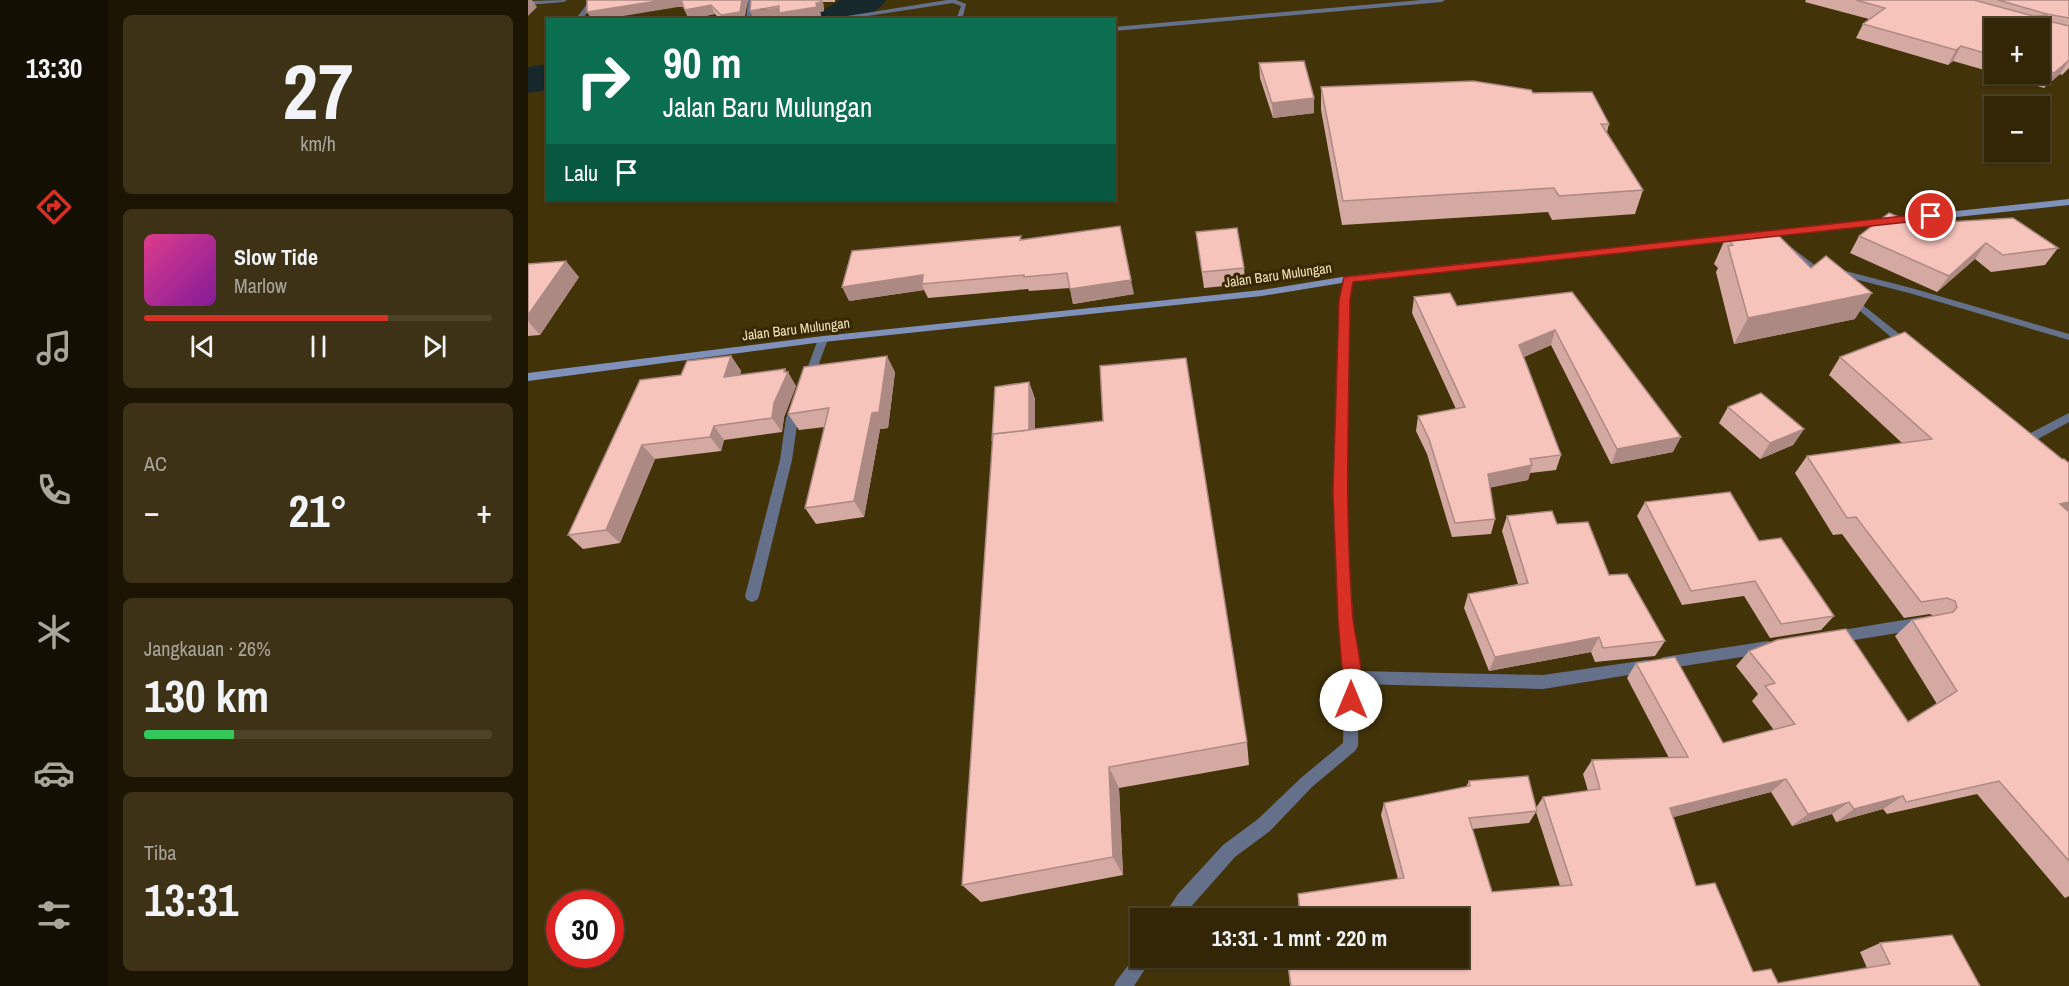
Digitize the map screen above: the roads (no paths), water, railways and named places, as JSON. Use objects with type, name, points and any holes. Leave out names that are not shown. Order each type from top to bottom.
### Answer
[{"type":"main road","name":"Jalan Baru Mulungan","points":[[528,377],[824,339],[1262,293],[1348,279],[2069,202]]},
{"type":"street","points":[[528,3],[564,0]]},
{"type":"street","points":[[580,18],[593,0]]},
{"type":"street","points":[[749,18],[751,0]]},
{"type":"street","points":[[1116,29],[1442,0]]},
{"type":"street","points":[[837,18],[961,1],[964,5],[960,18]]},
{"type":"street","points":[[1771,233],[1836,287]]},
{"type":"street","points":[[1809,265],[1912,291],[2069,337]]},
{"type":"street","points":[[1178,908],[1229,851],[1264,825],[1307,782],[1350,746],[1352,677],[1346,619],[1340,493],[1345,300],[1348,279]]},
{"type":"street","points":[[1845,294],[1917,353]]},
{"type":"street","points":[[752,596],[786,460],[792,418],[824,339]]},
{"type":"street","points":[[2025,442],[2069,417]]},
{"type":"street","points":[[1824,638],[1930,622]]},
{"type":"street","points":[[1352,677],[1543,682],[1778,646]]},
{"type":"street","points":[[1123,986],[1136,968]]},
{"type":"waterway","points":[[837,18],[867,0]]},
{"type":"waterway","points":[[528,80],[546,77]]}]
